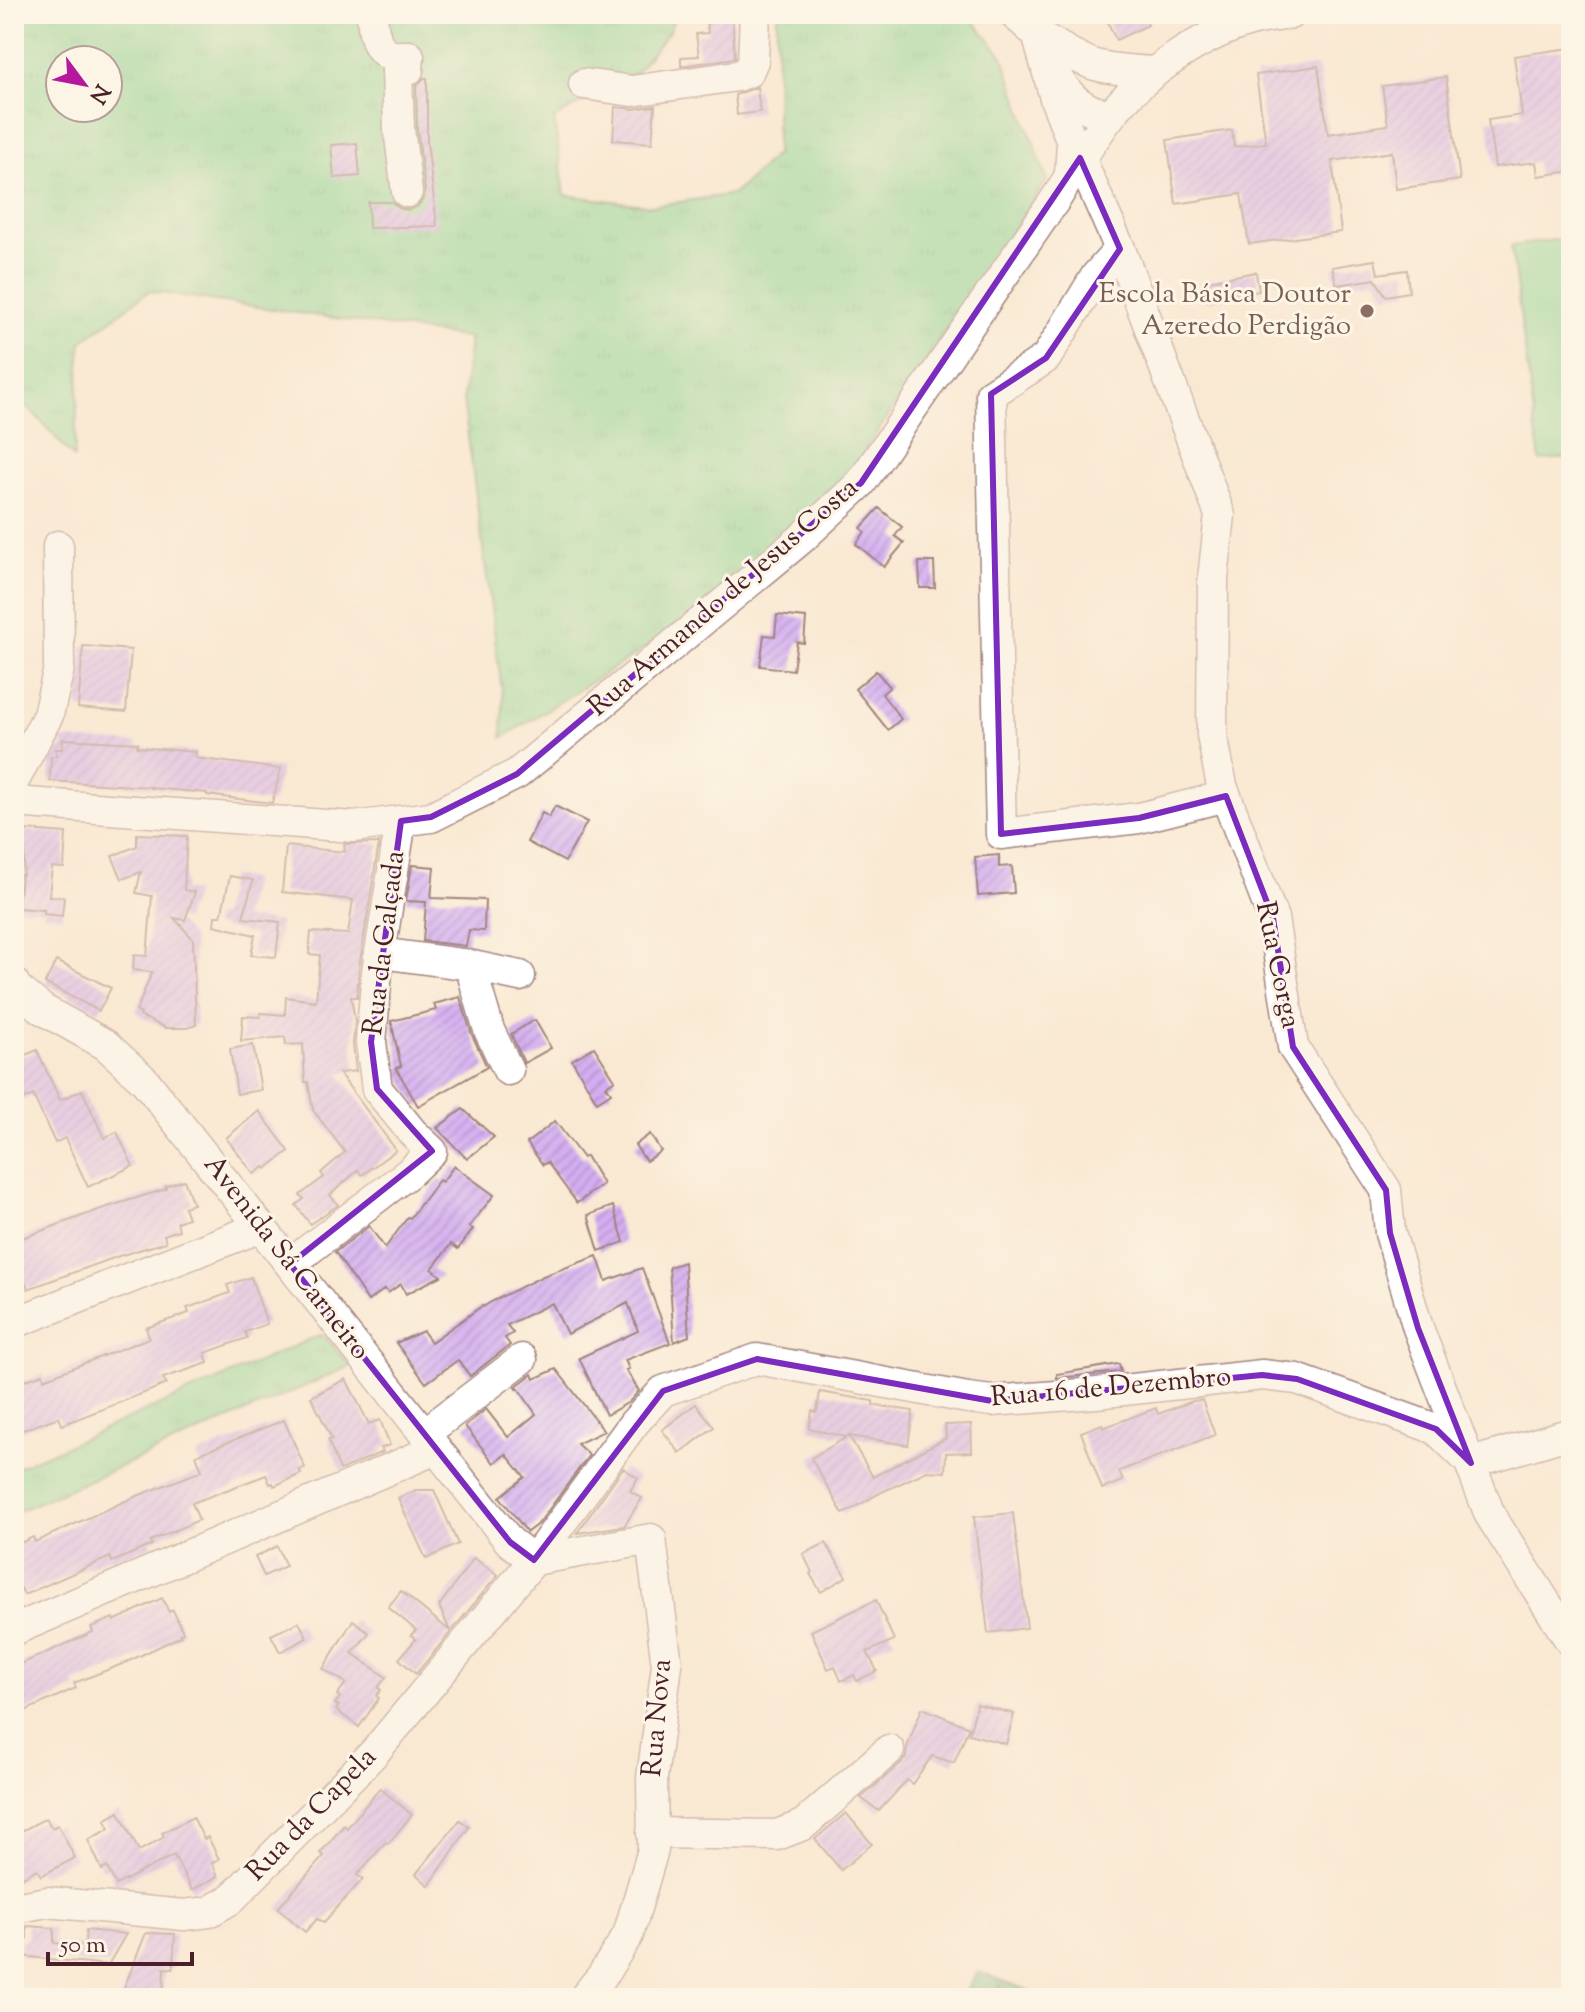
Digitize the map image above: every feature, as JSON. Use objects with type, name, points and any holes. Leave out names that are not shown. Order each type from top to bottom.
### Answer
[{"type":"street","points":[[372,14],[373,32],[383,50],[391,55],[409,56],[408,70],[397,70],[399,129],[407,192]]},
{"type":"street","points":[[584,84],[632,91],[748,72],[753,61],[755,14]]},
{"type":"street","points":[[1014,14],[1037,34],[1077,57],[1113,69],[1154,72]]},
{"type":"street","name":"Rua Armando de Jesus Costa","points":[[14,802],[354,827],[431,817],[517,774],[801,539],[861,483],[1113,112],[1154,72],[1183,53],[1253,20],[1290,14]]},
{"type":"street","points":[[1037,34],[1063,86],[1096,113],[1105,115],[1113,112]]},
{"type":"street","points":[[1037,34],[1055,98],[1072,142],[1075,167]]},
{"type":"street","name":"Rua Corga","points":[[1075,167],[1120,249],[1220,515],[1213,579],[1212,735],[1222,786],[1273,918],[1293,1047],[1386,1190],[1390,1233],[1418,1328],[1490,1515],[1571,1642]]},
{"type":"street","points":[[1120,249],[1096,276],[1046,358],[991,394],[1001,834],[1139,818],[1226,796]]},
{"type":"street","points":[[14,781],[48,715],[59,668],[58,546]]},
{"type":"street","name":"Rua da Calçada","points":[[290,1264],[410,1172],[432,1151],[377,1089],[371,1042],[380,953],[401,821]]},
{"type":"street","points":[[380,953],[463,964],[520,976]]},
{"type":"street","points":[[463,964],[471,969],[489,1030],[508,1070]]},
{"type":"street","name":"Avenida Sá Carneiro","points":[[14,983],[42,1009],[106,1045],[145,1081],[510,1542],[534,1560]]},
{"type":"street","points":[[14,1323],[261,1227]]},
{"type":"street","points":[[14,1630],[430,1441],[522,1359]]},
{"type":"street","name":"Rua 16 de Dezembro","points":[[534,1560],[634,1423],[663,1391],[757,1359],[992,1401],[1262,1375],[1297,1379],[1436,1429],[1471,1463]]},
{"type":"street","points":[[1471,1463],[1571,1433]]},
{"type":"street","name":"Rua Nova","points":[[534,1560],[651,1539],[667,1665],[652,1778],[653,1850],[628,1935],[584,1998]]},
{"type":"street","name":"Rua da Capela","points":[[14,1908],[47,1902],[184,1915],[209,1912],[231,1899],[373,1754],[534,1560]]},
{"type":"street","points":[[652,1833],[777,1835],[803,1825],[889,1750]]},
{"type":"highlighted area","points":[[1080,158],[1120,249],[1046,358],[991,394],[1001,834],[1139,818],[1226,796],[1273,918],[1293,1047],[1386,1190],[1390,1233],[1418,1328],[1471,1463],[1436,1429],[1297,1379],[1262,1375],[992,1401],[757,1359],[663,1391],[534,1560],[510,1542],[290,1264],[432,1151],[377,1089],[371,1042],[401,821],[431,817],[517,774],[861,483]]},
{"type":"green space","points":[[14,14],[676,14],[668,33],[637,71],[554,119],[565,195],[652,206],[734,194],[776,154],[777,14],[964,14],[971,18],[1002,55],[1047,180],[850,473],[746,585],[502,738],[503,698],[463,399],[470,338],[149,291],[81,342],[74,458],[31,410],[14,397]]},
{"type":"green space","points":[[1571,238],[1571,457],[1540,461],[1511,246]]},
{"type":"green space","points":[[322,1334],[351,1366],[14,1513],[14,1464],[16,1468]]},
{"type":"green space","points":[[978,1972],[1050,1998],[961,1998]]},
{"type":"building","points":[[712,14],[732,14],[735,58],[681,66],[681,57],[699,56],[696,34],[708,33],[706,18],[712,18]]},
{"type":"building","points":[[1104,14],[1144,14],[1148,25],[1116,40]]},
{"type":"building","points":[[1571,48],[1571,171],[1538,176],[1536,162],[1495,167],[1488,120],[1522,115],[1514,56]]},
{"type":"building","points":[[1318,66],[1328,134],[1388,125],[1382,86],[1446,77],[1460,180],[1396,189],[1392,152],[1332,161],[1341,232],[1249,244],[1241,194],[1176,204],[1167,140],[1232,130],[1234,147],[1266,143],[1256,75]]},
{"type":"building","points":[[427,78],[427,141],[437,226],[369,228],[368,202],[392,202],[408,210],[417,207],[424,198],[416,86]]},
{"type":"building","points":[[757,87],[760,112],[737,115],[735,95]]},
{"type":"building","points":[[655,106],[652,143],[613,140],[615,107],[634,109]]},
{"type":"building","points":[[357,143],[360,176],[334,178],[331,145]]},
{"type":"building","points":[[1375,260],[1378,274],[1407,270],[1409,292],[1386,296],[1375,279],[1337,285],[1332,267]]},
{"type":"building","points":[[1256,272],[1259,291],[1207,301],[1203,282]]},
{"type":"building","points":[[879,508],[902,527],[895,536],[904,543],[884,567],[856,544],[865,532],[861,528]]},
{"type":"building","points":[[919,562],[934,562],[935,588],[920,588]]},
{"type":"building","points":[[777,615],[806,618],[804,643],[797,642],[793,670],[760,666],[764,635],[775,636]]},
{"type":"building","points":[[83,646],[131,650],[126,712],[78,708]]},
{"type":"building","points":[[876,671],[890,687],[882,694],[901,719],[888,730],[855,689]]},
{"type":"building","points":[[63,739],[138,743],[137,747],[196,752],[195,758],[281,769],[272,803],[152,787],[50,781],[51,756],[56,756],[56,749],[62,749]]},
{"type":"building","points":[[555,806],[587,822],[565,862],[527,842],[542,813],[549,817]]},
{"type":"building","points":[[26,830],[66,833],[64,868],[52,867],[49,896],[64,897],[62,916],[43,914],[44,910],[18,908]]},
{"type":"building","points":[[137,834],[187,836],[184,890],[195,892],[185,920],[174,918],[193,939],[196,1025],[187,1028],[166,1028],[136,1011],[152,972],[133,970],[134,955],[147,956],[152,896],[136,893],[141,872],[122,879],[112,856],[137,846]]},
{"type":"building","points":[[379,843],[357,997],[351,997],[356,1071],[339,1073],[396,1150],[362,1175],[358,1170],[330,1195],[338,1205],[310,1224],[296,1205],[304,1199],[300,1195],[324,1177],[321,1173],[345,1152],[313,1110],[308,1082],[305,1082],[303,1044],[286,1045],[285,1037],[241,1041],[243,1016],[260,1017],[261,1013],[285,1015],[286,997],[316,1001],[320,955],[309,954],[311,932],[348,934],[353,900],[282,892],[286,846],[345,852],[344,844]]},
{"type":"building","points":[[999,855],[999,867],[1012,866],[1014,893],[978,896],[975,857]]},
{"type":"building","points":[[412,865],[434,867],[431,898],[485,900],[484,931],[469,930],[466,946],[423,941],[426,902],[406,901]]},
{"type":"building","points":[[230,876],[253,880],[243,918],[280,922],[276,957],[251,955],[255,935],[214,925],[215,916],[221,916]]},
{"type":"building","points":[[56,961],[111,988],[99,1011],[45,983]]},
{"type":"building","points":[[460,997],[472,1035],[487,1067],[418,1106],[396,1068],[401,1066],[391,1021],[436,1010],[434,1004]]},
{"type":"building","points":[[535,1020],[551,1048],[524,1063],[511,1034]]},
{"type":"building","points":[[253,1045],[261,1090],[237,1094],[230,1049]]},
{"type":"building","points":[[594,1047],[615,1080],[606,1086],[611,1093],[597,1102],[572,1060]]},
{"type":"building","points":[[37,1050],[60,1100],[82,1090],[104,1138],[117,1132],[133,1166],[88,1187],[65,1138],[55,1143],[33,1095],[14,1104],[14,1060]]},
{"type":"building","points":[[463,1109],[494,1137],[467,1159],[437,1128]]},
{"type":"building","points":[[259,1111],[289,1151],[266,1169],[264,1167],[254,1174],[226,1138]]},
{"type":"building","points":[[555,1121],[583,1158],[586,1156],[603,1184],[577,1203],[547,1162],[543,1165],[527,1143]]},
{"type":"building","points":[[650,1134],[661,1151],[646,1161],[635,1145]]},
{"type":"building","points":[[454,1166],[494,1195],[469,1227],[473,1229],[458,1249],[451,1244],[432,1269],[441,1276],[406,1294],[401,1284],[388,1293],[385,1289],[368,1301],[335,1252],[369,1226],[385,1248],[439,1180],[442,1182]]},
{"type":"building","points":[[184,1180],[193,1204],[184,1207],[188,1218],[177,1222],[179,1230],[164,1235],[166,1242],[28,1289],[26,1283],[14,1287],[14,1241]]},
{"type":"building","points":[[613,1206],[624,1242],[599,1251],[588,1215]]},
{"type":"building","points":[[597,1256],[606,1281],[642,1268],[670,1343],[625,1360],[629,1369],[626,1370],[639,1391],[629,1402],[606,1415],[579,1358],[638,1331],[628,1303],[567,1334],[552,1303],[507,1325],[513,1333],[505,1338],[510,1345],[470,1376],[458,1360],[426,1383],[396,1343],[423,1331],[431,1342],[482,1306],[543,1276]]},
{"type":"building","points":[[684,1262],[689,1336],[674,1342],[669,1267]]},
{"type":"building","points":[[251,1277],[267,1324],[245,1332],[247,1338],[205,1353],[208,1363],[163,1378],[167,1384],[62,1425],[59,1417],[14,1433],[14,1384],[43,1374],[44,1379],[149,1338],[146,1328],[189,1313],[187,1308],[230,1293],[227,1285]]},
{"type":"building","points":[[1119,1364],[1121,1372],[1057,1378],[1057,1374]]},
{"type":"building","points":[[556,1369],[604,1431],[577,1444],[589,1455],[539,1523],[527,1532],[500,1497],[525,1477],[506,1454],[494,1463],[465,1426],[486,1409],[508,1437],[536,1414],[515,1387],[532,1374],[534,1379]]},
{"type":"building","points":[[346,1379],[369,1424],[380,1420],[390,1445],[381,1448],[383,1452],[340,1470],[328,1440],[332,1439],[311,1397]]},
{"type":"building","points":[[820,1392],[913,1411],[908,1445],[849,1436],[873,1477],[946,1438],[945,1425],[971,1424],[972,1452],[946,1453],[945,1472],[927,1471],[843,1514],[811,1458],[847,1437],[809,1429],[812,1411],[817,1412]]},
{"type":"building","points":[[1202,1400],[1215,1435],[1119,1471],[1123,1481],[1102,1489],[1081,1432],[1102,1424],[1103,1428],[1156,1408],[1158,1414]]},
{"type":"building","points":[[696,1404],[714,1427],[680,1453],[662,1430]]},
{"type":"building","points":[[284,1420],[305,1468],[299,1470],[301,1474],[274,1486],[266,1475],[192,1503],[199,1520],[150,1541],[152,1545],[112,1562],[110,1557],[24,1595],[21,1588],[14,1592],[14,1546],[33,1537],[35,1542],[132,1498],[202,1471],[196,1455]]},
{"type":"building","points":[[623,1468],[638,1478],[630,1491],[642,1498],[624,1526],[577,1533]]},
{"type":"building","points":[[416,1490],[434,1490],[458,1544],[426,1559],[398,1498]]},
{"type":"building","points":[[1013,1513],[1027,1628],[988,1633],[974,1517]]},
{"type":"building","points":[[826,1543],[846,1577],[821,1592],[803,1554]]},
{"type":"building","points":[[277,1546],[286,1566],[264,1576],[255,1557]]},
{"type":"building","points":[[474,1558],[498,1575],[416,1674],[399,1659],[416,1639],[411,1635],[416,1630],[388,1607],[401,1591],[450,1631],[439,1606]]},
{"type":"building","points":[[162,1598],[169,1612],[173,1610],[183,1632],[181,1636],[74,1683],[76,1688],[14,1716],[14,1667],[93,1632],[91,1627],[113,1618],[114,1621]]},
{"type":"building","points":[[876,1600],[894,1640],[867,1652],[877,1671],[857,1681],[854,1675],[841,1681],[835,1666],[828,1669],[811,1631]]},
{"type":"building","points":[[353,1620],[369,1633],[352,1653],[386,1677],[378,1688],[381,1690],[376,1696],[379,1698],[359,1727],[336,1710],[339,1706],[335,1704],[340,1697],[337,1695],[346,1683],[323,1669]]},
{"type":"building","points":[[299,1622],[307,1638],[280,1652],[271,1635]]},
{"type":"building","points":[[977,1704],[1014,1714],[1006,1744],[969,1734]]},
{"type":"building","points":[[922,1708],[969,1727],[954,1763],[932,1756],[912,1784],[907,1780],[879,1811],[861,1798],[906,1757]]},
{"type":"building","points":[[380,1788],[412,1815],[357,1875],[363,1879],[324,1922],[317,1919],[305,1932],[278,1908],[324,1856],[320,1853],[344,1825],[347,1828]]},
{"type":"building","points":[[119,1812],[139,1851],[164,1837],[162,1833],[193,1817],[219,1859],[212,1863],[218,1876],[192,1890],[174,1855],[116,1885],[107,1867],[102,1870],[88,1840],[109,1829],[105,1820]]},
{"type":"building","points":[[846,1813],[872,1844],[841,1870],[815,1839]]},
{"type":"building","points":[[46,1818],[52,1828],[58,1825],[75,1858],[41,1876],[37,1869],[14,1882],[14,1835]]},
{"type":"building","points":[[460,1820],[469,1827],[429,1886],[416,1874]]},
{"type":"building","points":[[27,1926],[54,1928],[54,1943],[85,1946],[86,1930],[126,1934],[108,1965],[20,1956],[21,1940],[27,1940]]},
{"type":"building","points":[[146,1933],[175,1934],[173,1969],[164,1968],[163,1998],[120,1998]]},
{"type":"place","name":"Escola Básica Doutor Azeredo Perdigão","points":[[1367,311]]}]
